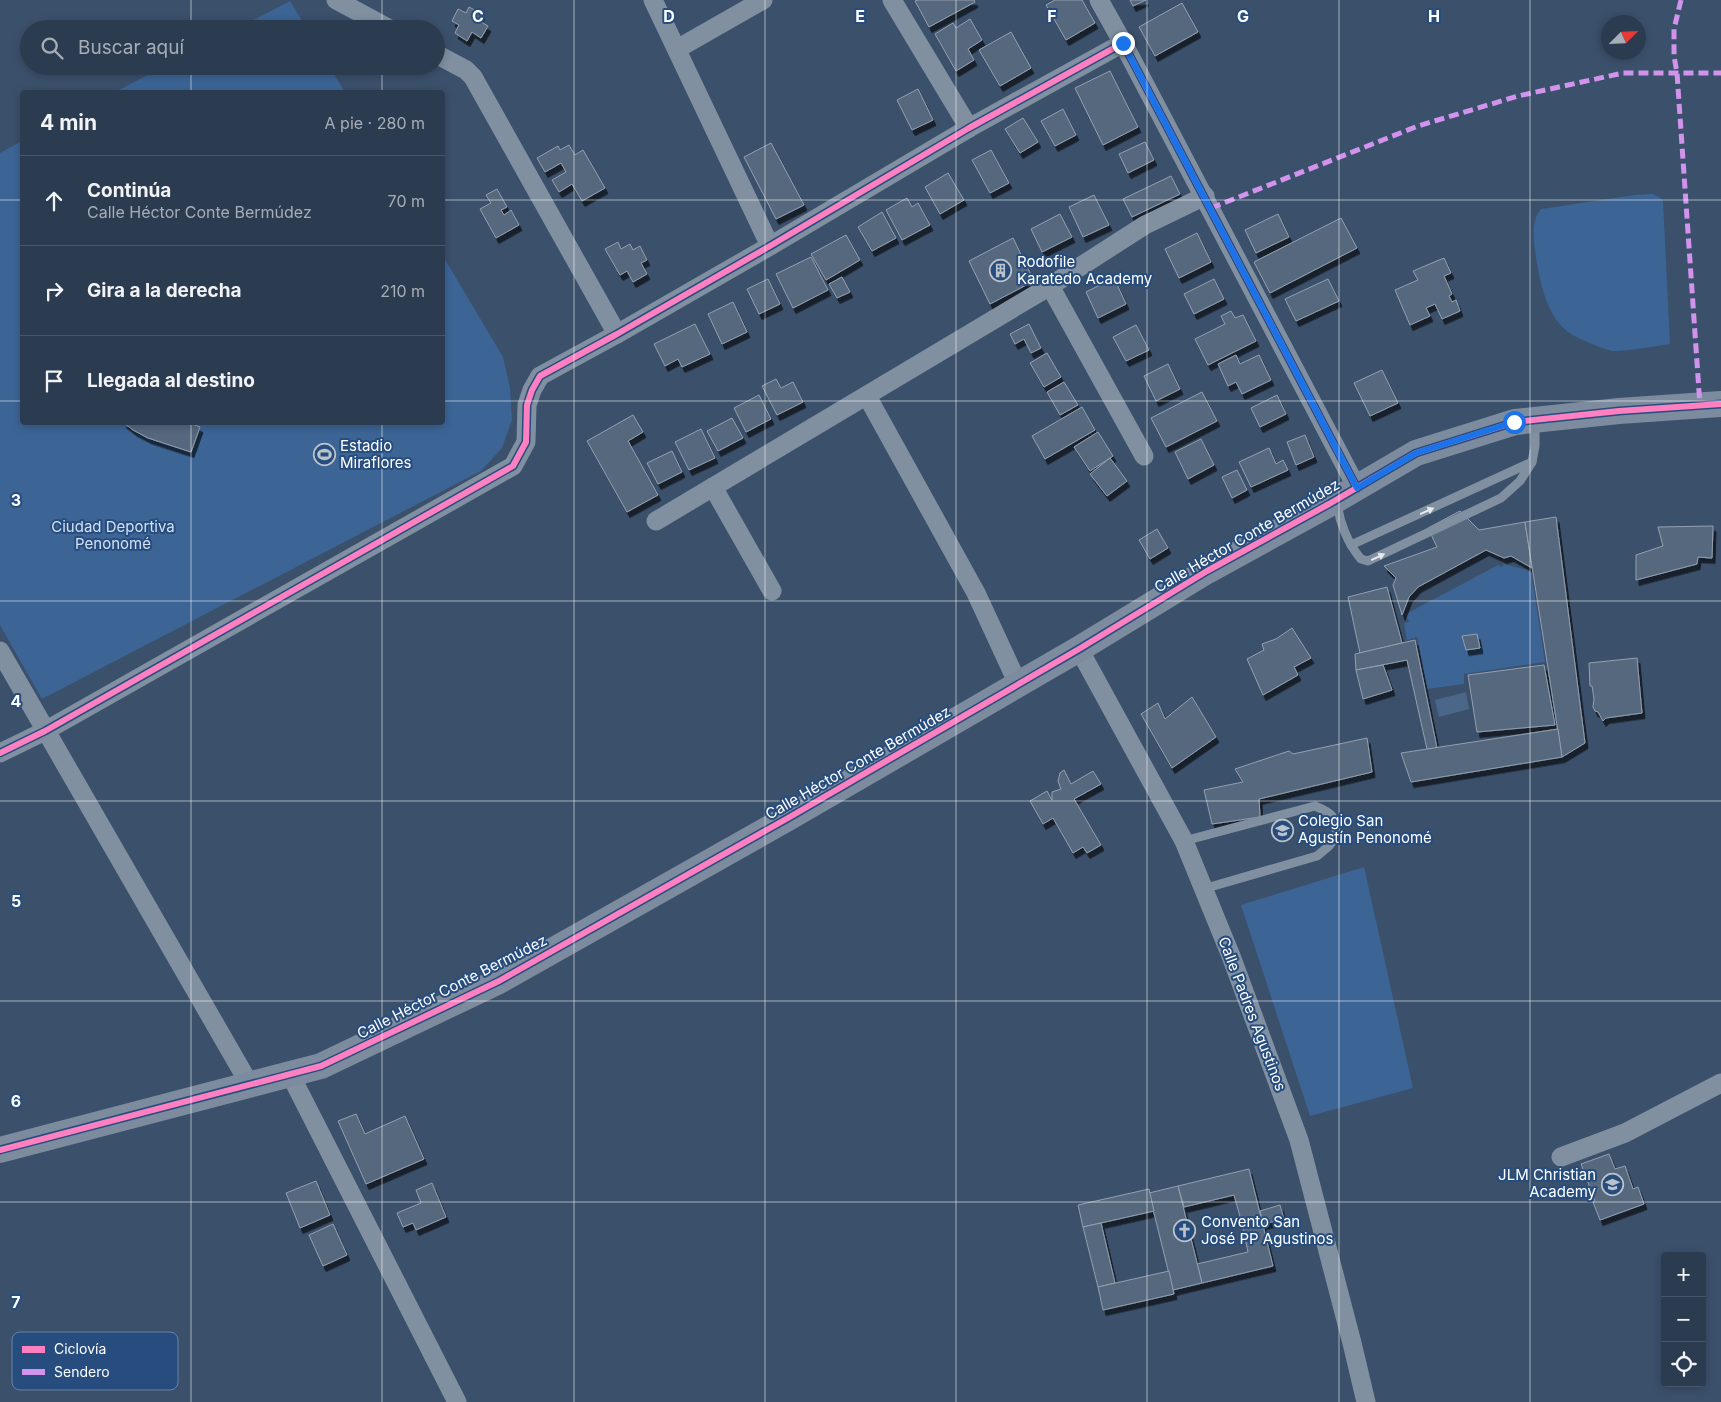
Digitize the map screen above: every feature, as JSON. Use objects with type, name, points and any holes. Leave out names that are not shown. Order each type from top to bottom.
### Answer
[{"type":"street","points":[[336,0],[373,20]]},
{"type":"street","points":[[653,0],[770,246]]},
{"type":"street","points":[[677,49],[763,0]]},
{"type":"street","points":[[892,0],[969,128]]},
{"type":"street","points":[[1099,0],[1205,196],[1347,494]]},
{"type":"street","points":[[0,753],[45,731],[513,466],[526,442],[527,405],[532,390],[540,376],[770,246],[969,128],[1123,43]]},
{"type":"street","points":[[445,59],[466,70],[473,77],[617,334]]},
{"type":"street","points":[[656,521],[1050,286],[1145,225],[1205,196]]},
{"type":"street","points":[[1050,286],[1144,456]]},
{"type":"street","points":[[867,396],[976,593],[1018,684]]},
{"type":"street","name":"Calle Héctor Conte Bermúdez","points":[[0,1150],[321,1066],[499,981],[788,818],[1079,649],[1207,571],[1347,494],[1416,453],[1514,422],[1721,404]]},
{"type":"street","points":[[713,487],[772,591]]},
{"type":"street","name":"Calle Padres Agustinos","points":[[1079,649],[1184,841],[1230,956],[1299,1140],[1366,1402]]},
{"type":"street","points":[[0,651],[250,1085]]},
{"type":"street","points":[[290,1074],[457,1402]]},
{"type":"street","points":[[1562,1156],[1625,1133],[1721,1083]]},
{"type":"lane","points":[[1347,494],[1340,520],[1351,545],[1361,559],[1368,561],[1501,498],[1520,481],[1532,462],[1535,446],[1534,420]]},
{"type":"lane","points":[[1351,545],[1532,462]]},
{"type":"lane","points":[[1184,841],[1316,806],[1329,812],[1335,819],[1337,836],[1317,856],[1202,889]]},
{"type":"green space","points":[[290,1],[302,20],[253,20]]},
{"type":"green space","points":[[148,75],[335,75],[344,90],[119,90]]},
{"type":"green space","name":"Ciudad Deportiva Penonomé","points":[[20,142],[20,425],[445,425],[445,259],[503,357],[510,388],[512,420],[502,448],[481,471],[42,699],[0,625],[0,153]]},
{"type":"green space","points":[[1653,194],[1663,201],[1670,344],[1612,351],[1571,334],[1554,316],[1545,297],[1538,267],[1534,238],[1535,219],[1541,209]]},
{"type":"green space","points":[[1504,564],[1531,571],[1545,662],[1464,674],[1464,684],[1427,689],[1417,637],[1407,640],[1404,623],[1409,622],[1406,614],[1498,565],[1501,567]]},
{"type":"green space","points":[[1364,867],[1413,1088],[1310,1116],[1241,905]]},
{"type":"shaded area","points":[[1466,692],[1469,709],[1439,717],[1435,700]]},
{"type":"building","points":[[974,0],[975,2],[929,27],[915,1]]},
{"type":"building","points":[[1055,0],[1082,0],[1095,23],[1066,40],[1046,5]]},
{"type":"building","points":[[1130,0],[1146,0],[1133,6]]},
{"type":"building","points":[[1182,3],[1198,32],[1155,56],[1139,27]]},
{"type":"building","points":[[469,7],[482,14],[478,20],[488,26],[481,38],[472,32],[467,41],[455,33],[459,25],[452,21],[458,9],[466,13]]},
{"type":"building","points":[[970,19],[982,40],[968,49],[974,60],[956,71],[935,34],[953,23],[956,28]]},
{"type":"building","points":[[1011,32],[1031,68],[1000,86],[979,50]]},
{"type":"building","points":[[1110,71],[1138,127],[1103,145],[1075,88]]},
{"type":"building","points":[[918,89],[933,120],[912,130],[897,100]]},
{"type":"building","points":[[1063,109],[1076,135],[1055,146],[1041,121]]},
{"type":"building","points":[[1023,118],[1038,142],[1020,153],[1005,129]]},
{"type":"building","points":[[1145,142],[1154,160],[1128,173],[1119,154]]},
{"type":"building","points":[[771,143],[804,205],[776,219],[744,157]]},
{"type":"building","points":[[569,145],[575,155],[583,150],[605,188],[582,201],[572,184],[559,192],[552,180],[566,172],[561,163],[545,172],[537,158],[558,146],[560,150]]},
{"type":"building","points":[[991,150],[1009,183],[990,193],[972,160]]},
{"type":"building","points":[[948,173],[964,200],[940,214],[925,187]]},
{"type":"building","points":[[1171,176],[1180,194],[1132,217],[1123,199]]},
{"type":"building","points":[[497,189],[507,207],[501,210],[504,215],[511,210],[519,225],[496,238],[480,209],[491,203],[486,195]]},
{"type":"building","points":[[1094,195],[1109,225],[1083,237],[1069,207]]},
{"type":"building","points":[[907,198],[912,207],[918,203],[930,225],[902,240],[886,210]]},
{"type":"building","points":[[882,212],[896,238],[872,251],[858,227]]},
{"type":"building","points":[[1060,214],[1072,237],[1042,252],[1031,229]]},
{"type":"building","points":[[1278,214],[1289,237],[1256,253],[1245,230]]},
{"type":"building","points":[[1341,218],[1357,248],[1270,293],[1254,262]]},
{"type":"building","points":[[1197,233],[1211,262],[1179,278],[1165,249]]},
{"type":"building","points":[[846,235],[860,260],[826,280],[811,254]]},
{"type":"building","name":"Rodofile Karatedo Academy","points":[[1013,238],[1034,281],[990,304],[969,261]]},
{"type":"building","points":[[618,242],[621,249],[630,244],[633,250],[640,246],[647,260],[641,263],[647,274],[633,282],[627,271],[620,275],[605,249]]},
{"type":"building","points":[[811,257],[828,290],[793,308],[776,274]]},
{"type":"building","points":[[1444,258],[1451,273],[1444,276],[1452,294],[1449,296],[1452,302],[1456,300],[1460,311],[1442,319],[1435,304],[1426,308],[1430,316],[1410,325],[1395,290],[1418,280],[1413,271]]},
{"type":"building","points":[[842,277],[850,292],[837,298],[829,284]]},
{"type":"building","points":[[1114,278],[1126,304],[1098,318],[1086,292]]},
{"type":"building","points":[[768,279],[780,304],[759,314],[747,289]]},
{"type":"building","points":[[1214,279],[1224,299],[1194,314],[1184,294]]},
{"type":"building","points":[[1328,279],[1339,301],[1296,321],[1285,299]]},
{"type":"building","points":[[733,302],[747,332],[722,344],[708,314]]},
{"type":"building","points":[[1231,311],[1235,318],[1243,315],[1256,341],[1208,365],[1195,339],[1225,324],[1221,316]]},
{"type":"building","points":[[695,324],[710,354],[682,367],[678,359],[665,366],[654,344]]},
{"type":"building","points":[[1029,324],[1041,348],[1031,353],[1024,339],[1015,344],[1010,334]]},
{"type":"building","points":[[1136,325],[1149,350],[1126,361],[1113,337]]},
{"type":"building","points":[[1047,353],[1061,377],[1044,387],[1030,363]]},
{"type":"building","points":[[1236,355],[1240,364],[1259,355],[1271,380],[1242,394],[1236,382],[1228,386],[1218,364]]},
{"type":"building","points":[[1168,364],[1180,389],[1156,401],[1144,376]]},
{"type":"building","points":[[1382,370],[1398,403],[1370,416],[1354,383]]},
{"type":"building","points":[[776,379],[781,388],[793,382],[803,402],[777,415],[762,386]]},
{"type":"building","points":[[1064,382],[1078,405],[1060,415],[1047,392]]},
{"type":"building","points":[[1202,392],[1217,421],[1166,447],[1151,418]]},
{"type":"building","points":[[759,395],[771,419],[746,432],[734,408]]},
{"type":"building","points":[[1277,395],[1286,414],[1260,427],[1251,408]]},
{"type":"building","points":[[1082,407],[1095,430],[1045,459],[1032,436]]},
{"type":"building","points":[[633,415],[643,432],[628,441],[658,495],[627,512],[587,441]]},
{"type":"building","points":[[732,418],[743,438],[718,451],[707,431]]},
{"type":"building","points":[[127,425],[195,425],[200,427],[191,452],[148,438]]},
{"type":"building","points":[[701,429],[715,458],[689,470],[675,442]]},
{"type":"building","points":[[1098,432],[1113,456],[1090,471],[1074,447]]},
{"type":"building","points":[[1305,435],[1314,457],[1296,465],[1287,442]]},
{"type":"building","points":[[1201,439],[1214,465],[1188,479],[1175,452]]},
{"type":"building","points":[[1269,448],[1276,464],[1283,460],[1288,470],[1251,487],[1239,462]]},
{"type":"building","points":[[672,451],[682,472],[658,484],[647,463]]},
{"type":"building","points":[[1110,458],[1127,481],[1107,496],[1090,474]]},
{"type":"building","points":[[1237,470],[1247,490],[1232,498],[1222,477]]},
{"type":"building","points":[[1460,511],[1479,530],[1525,522],[1532,568],[1511,556],[1504,558],[1486,550],[1418,587],[1409,597],[1402,615],[1393,585],[1396,578],[1384,566],[1437,547],[1428,528]]},
{"type":"building","points":[[1556,517],[1585,743],[1562,757],[1525,522]]},
{"type":"building","points":[[1713,526],[1712,558],[1698,557],[1697,564],[1636,580],[1636,555],[1663,546],[1658,527]]},
{"type":"building","points":[[1157,529],[1168,548],[1150,559],[1139,540]]},
{"type":"building","points":[[1387,587],[1402,643],[1360,653],[1348,597]]},
{"type":"building","points":[[1292,628],[1311,658],[1294,667],[1298,675],[1263,695],[1247,659],[1264,650],[1262,644],[1276,639]]},
{"type":"building","points":[[1477,634],[1480,648],[1466,650],[1462,636]]},
{"type":"building","points":[[1415,640],[1437,748],[1427,749],[1407,660],[1356,670],[1355,654]]},
{"type":"building","points":[[1637,658],[1642,713],[1606,718],[1603,721],[1593,707],[1594,699],[1592,686],[1590,686],[1589,663]]},
{"type":"building","points":[[1383,665],[1392,690],[1363,699],[1356,670]]},
{"type":"building","points":[[1544,665],[1555,725],[1477,732],[1468,675]]},
{"type":"building","points":[[1192,697],[1216,737],[1172,768],[1141,714],[1158,703],[1165,719]]},
{"type":"building","points":[[1558,729],[1562,757],[1411,782],[1401,753]]},
{"type":"building","points":[[1367,738],[1372,772],[1259,799],[1260,817],[1212,824],[1204,790],[1243,782],[1235,769],[1289,751],[1293,754]]},
{"type":"building","points":[[1064,770],[1071,784],[1093,771],[1101,784],[1074,799],[1101,845],[1087,853],[1083,847],[1073,853],[1053,818],[1043,824],[1030,801],[1047,791],[1052,800],[1052,792],[1061,789],[1058,781],[1060,773]]},
{"type":"building","points":[[356,1114],[365,1134],[405,1116],[424,1159],[366,1184],[338,1121]]},
{"type":"building","name":"JLM Christian Academy","points":[[1609,1154],[1615,1169],[1625,1166],[1633,1189],[1638,1187],[1644,1204],[1600,1220],[1581,1164]]},
{"type":"building","points":[[1249,1169],[1273,1266],[1202,1283],[1197,1264],[1248,1252],[1241,1220],[1234,1195],[1184,1207],[1178,1186]]},
{"type":"building","points":[[316,1181],[330,1215],[300,1228],[286,1193]]},
{"type":"building","points":[[432,1183],[446,1217],[416,1230],[413,1223],[403,1227],[397,1213],[421,1203],[416,1190]]},
{"type":"building","points":[[1178,1186],[1202,1283],[1173,1290],[1149,1193]]},
{"type":"building","points":[[1149,1189],[1154,1211],[1083,1227],[1078,1205]]},
{"type":"building","points":[[1280,1205],[1284,1219],[1263,1224],[1260,1211]]},
{"type":"building","points":[[1101,1223],[1115,1283],[1098,1287],[1083,1227]]},
{"type":"building","points":[[333,1224],[347,1255],[323,1266],[309,1235]]},
{"type":"building","points":[[1169,1271],[1174,1294],[1103,1310],[1098,1287]]},
{"type":"marked path","points":[[1681,0],[1674,29],[1674,56],[1677,73],[1700,406]]},
{"type":"marked path","points":[[1211,208],[1418,126],[1518,96],[1623,73],[1721,73]]},
{"type":"cycle path","points":[[0,753],[45,731],[513,466],[526,442],[527,405],[532,390],[540,376],[770,246],[969,128],[1123,43],[1357,488]]},
{"type":"cycle path","points":[[0,1150],[321,1066],[499,981],[788,818],[1079,649],[1207,571],[1329,504],[1416,453],[1515,422],[1619,411],[1721,404]]},
{"type":"place","name":"Rodofile Karatedo Academy","points":[[1001,271]]},
{"type":"place","name":"Estadio Miraflores","points":[[324,455]]},
{"type":"place","name":"Colegio San Agustín Penonomé","points":[[1282,830]]},
{"type":"place","name":"JLM Christian Academy","points":[[1612,1184]]},
{"type":"place","name":"Convento San José PP Agustinos","points":[[1185,1231]]},
{"type":"route","points":[[1123,43],[1357,488],[1416,453],[1514,422]]}]
